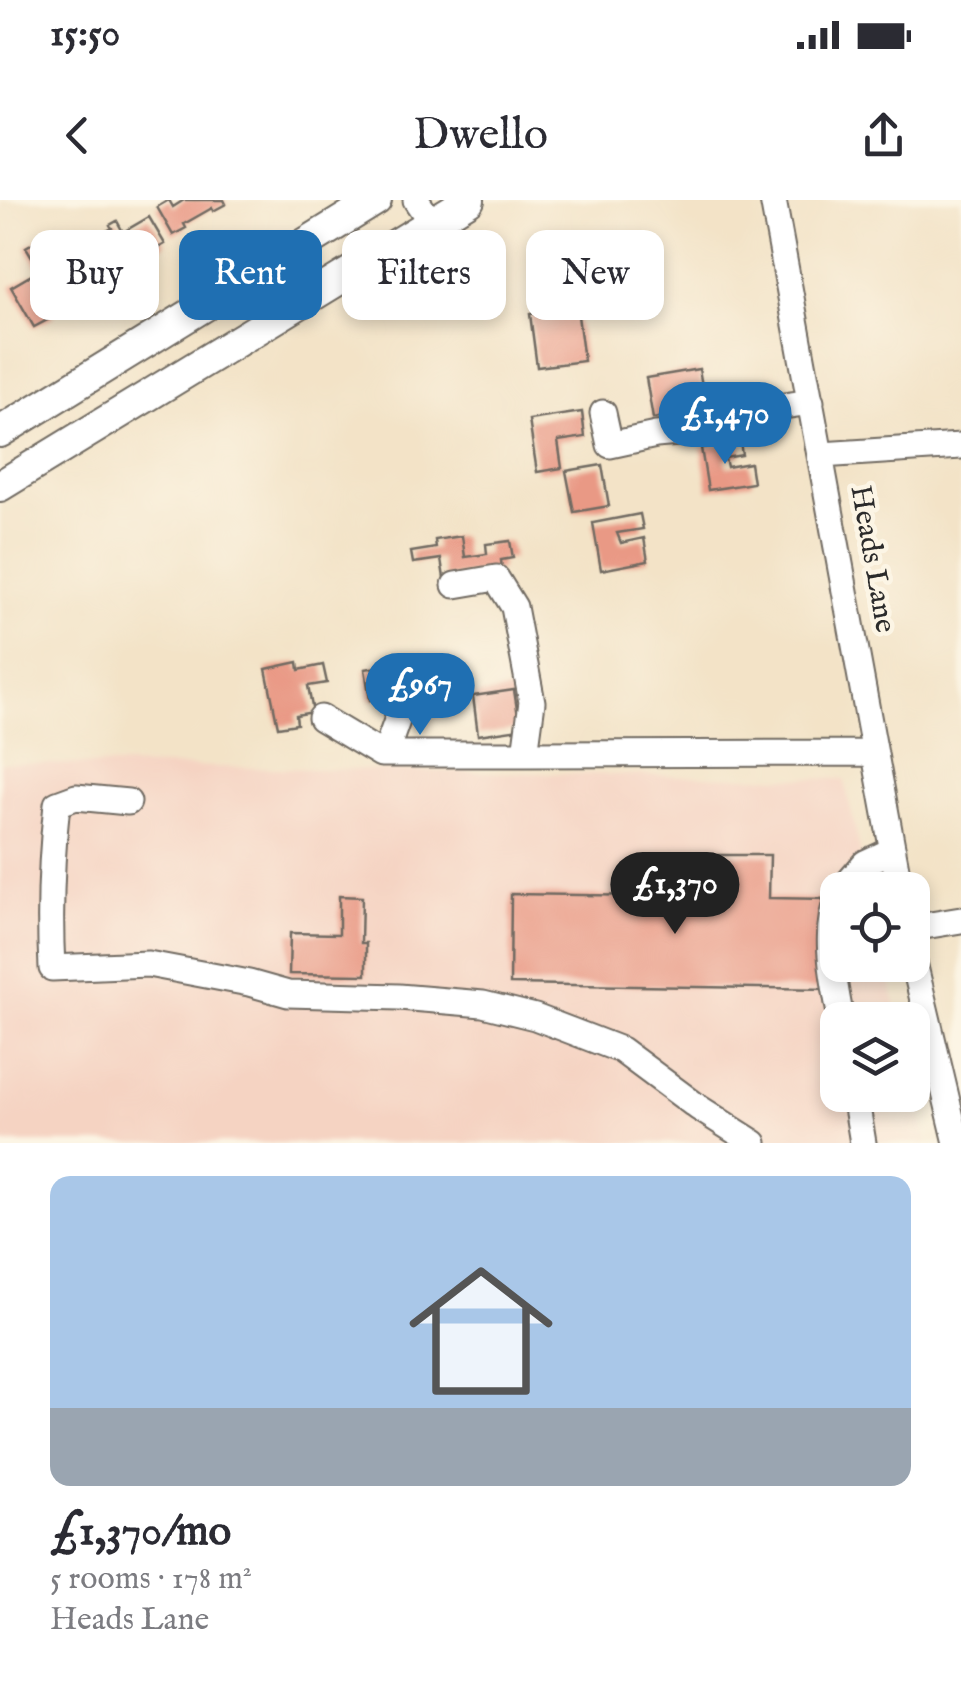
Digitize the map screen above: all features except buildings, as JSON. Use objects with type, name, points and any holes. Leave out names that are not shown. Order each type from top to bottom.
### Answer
[{"type":"main road","points":[[0,432],[376,200]]},
{"type":"main road","points":[[0,486],[424,211],[469,200]]},
{"type":"street","name":"Heads Lane","points":[[774,200],[897,872]]},
{"type":"street","points":[[603,413],[612,456],[656,435],[736,428],[770,408],[811,402]]},
{"type":"street","points":[[821,455],[961,446]]},
{"type":"street","points":[[455,585],[496,578],[514,607],[532,702],[525,754]]},
{"type":"street","points":[[385,754],[403,704]]},
{"type":"street","points":[[321,718],[381,754],[873,754]]},
{"type":"street","points":[[128,802],[76,797],[57,804],[52,854],[52,968],[148,964],[288,994],[399,996],[483,1004],[536,1017],[622,1050],[754,1143]]},
{"type":"street","points":[[857,872],[864,863],[893,850]]},
{"type":"street","points":[[930,925],[961,920]]},
{"type":"street","points":[[919,982],[957,1143]]},
{"type":"street","points":[[857,1112],[863,1143]]},
{"type":"shaded area","points":[[0,763],[844,779],[865,872],[820,872],[820,982],[890,982],[895,1002],[820,1002],[820,1112],[920,1112],[927,1143],[0,1143]]}]
